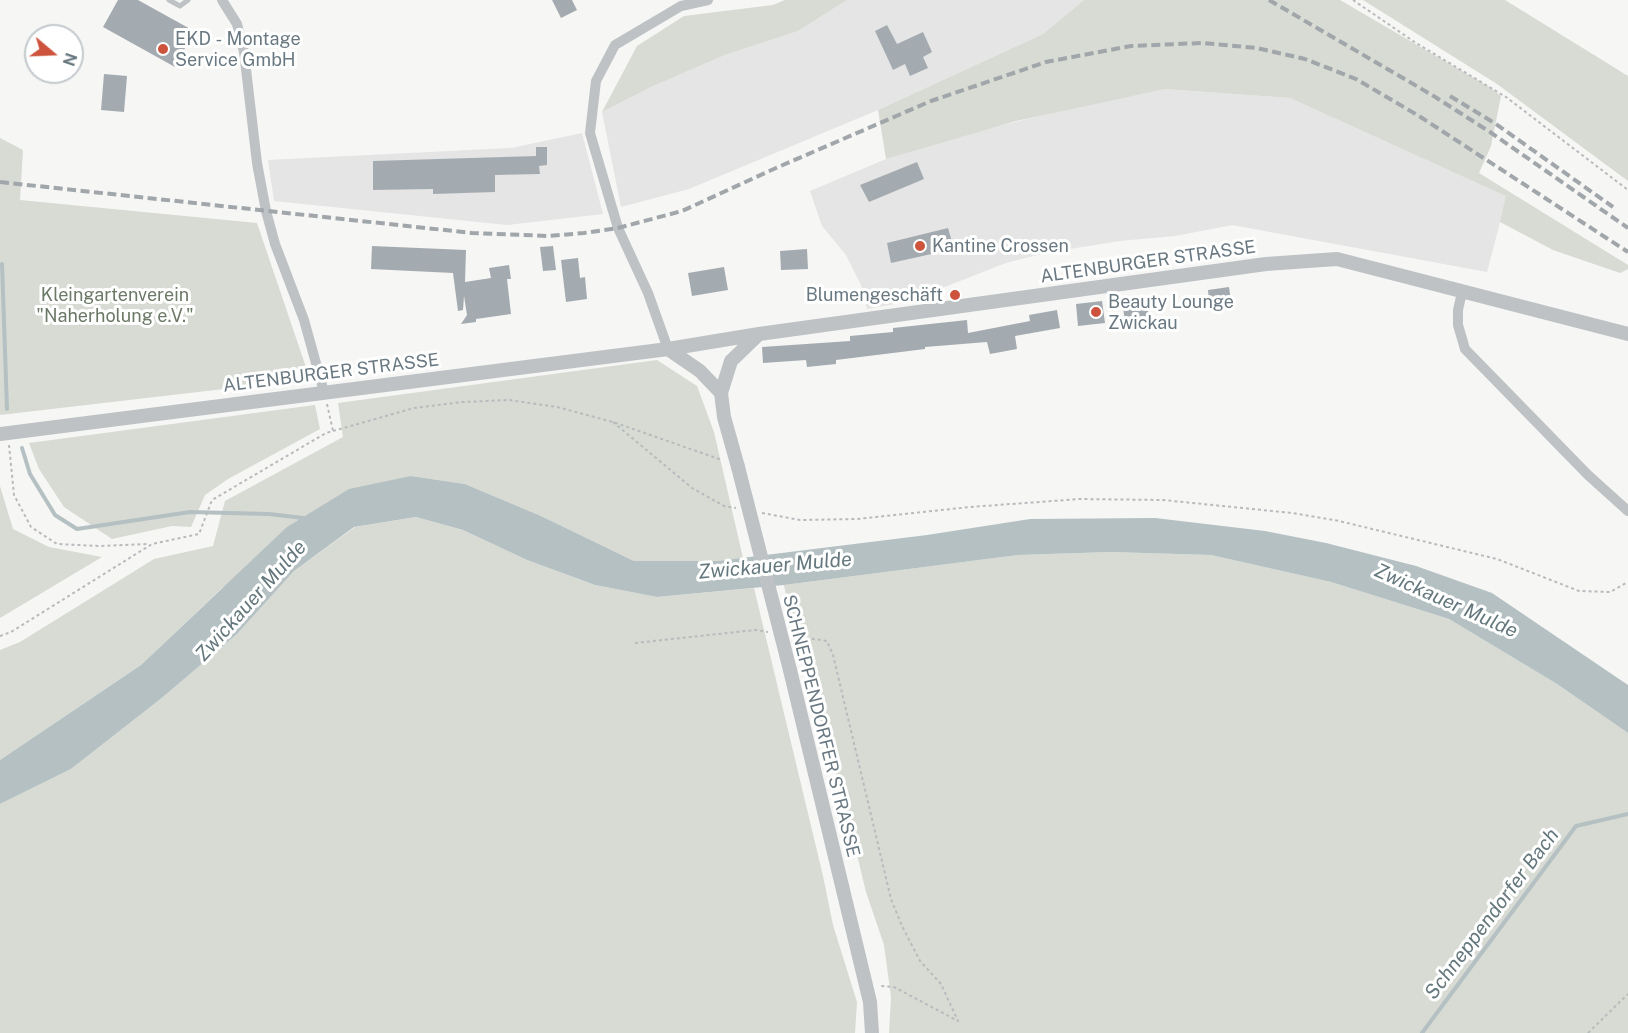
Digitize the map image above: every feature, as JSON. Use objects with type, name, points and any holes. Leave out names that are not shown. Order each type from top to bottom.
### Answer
[{"type":"street","points":[[222,0],[237,24],[244,52],[256,163],[266,211],[275,244],[304,320],[324,392]]},
{"type":"street","points":[[708,0],[681,6],[615,45],[596,81],[591,133],[618,228],[648,293],[668,349],[700,371],[721,393]]},
{"type":"street","name":"ALTENBURGER STRASSE","points":[[4,433],[668,349],[759,334],[1254,266],[1337,259],[1628,334]]},
{"type":"street","points":[[1462,292],[1458,309],[1458,325],[1465,349],[1588,476],[1628,511]]},
{"type":"street","name":"SCHNEPPENDORFER STRASSE","points":[[759,334],[731,361],[721,393],[724,417],[790,670],[866,984],[872,1033]]},
{"type":"lane","points":[[169,0],[180,6],[188,0]]},
{"type":"path","points":[[1353,0],[1416,43],[1506,97],[1628,190]]},
{"type":"path","points":[[324,392],[333,431]]},
{"type":"path","points":[[4,433],[14,495],[31,527],[57,544],[99,546],[152,544],[199,534],[212,500],[326,433],[414,408],[474,401],[509,400],[557,406],[613,422],[738,467]]},
{"type":"path","points":[[613,422],[692,488],[724,506]]},
{"type":"path","points":[[800,520],[857,519],[970,507],[1080,500],[1163,500],[1339,520],[1497,560],[1579,591],[1610,592],[1628,582]]},
{"type":"path","points":[[0,636],[11,632],[152,544]]},
{"type":"path","points":[[635,643],[755,630],[776,633]]},
{"type":"path","points":[[786,635],[827,641],[833,655],[891,899],[920,961],[941,984],[958,1021],[894,987],[866,984]]},
{"type":"path","points":[[1588,1033],[1628,994]]},
{"type":"shaded area","points":[[847,0],[1084,0],[1043,34],[878,110],[689,189],[621,207],[602,112],[651,87],[725,55],[798,31]]},
{"type":"shaded area","points":[[1165,89],[1290,98],[1507,196],[1487,272],[1232,225],[1175,236],[1120,241],[1045,253],[1006,263],[906,302],[867,309],[861,285],[846,255],[822,226],[810,191],[886,159],[963,135],[1071,108]]},
{"type":"shaded area","points":[[582,133],[603,214],[507,225],[274,201],[268,160],[511,148]]},
{"type":"green space","points":[[785,0],[847,0],[798,31],[725,55],[651,87],[602,112],[637,46],[684,16],[773,5]]},
{"type":"green space","points":[[1084,0],[1340,0],[1501,96],[1491,146],[1479,173],[1628,265],[1628,269],[1620,273],[1553,250],[1500,222],[1506,196],[1290,98],[1165,89],[1016,121],[886,159],[878,110],[1043,34]]},
{"type":"green space","points":[[1363,0],[1505,0],[1628,76],[1628,181],[1497,84]]},
{"type":"green space","name":"Kleingartenverein \"Naherholung e.V.\"","points":[[0,138],[23,150],[20,200],[257,223],[310,379],[0,415]]},
{"type":"green space","points":[[657,360],[697,386],[714,432],[743,558],[717,561],[634,561],[541,516],[465,484],[411,476],[222,588],[141,665],[0,760],[0,650],[20,642],[154,559],[213,546],[225,501],[343,437],[338,403]]},
{"type":"green space","points":[[315,405],[320,429],[228,479],[205,495],[191,527],[172,526],[112,539],[64,507],[39,469],[29,443]]},
{"type":"green space","points":[[0,486],[13,529],[49,547],[102,557],[0,618]]},
{"type":"green space","points":[[416,517],[463,530],[527,560],[595,585],[657,597],[754,588],[833,925],[857,1002],[855,1033],[0,1033],[0,804],[71,769],[163,697],[237,634],[294,571],[355,527]]},
{"type":"green space","points":[[1110,552],[1211,555],[1331,582],[1449,619],[1557,684],[1628,733],[1628,1033],[889,1033],[891,997],[884,945],[866,892],[846,809],[789,610],[784,585],[1018,555]]},
{"type":"water","name":"Zwickauer Mulde","points":[[411,476],[465,484],[541,516],[634,561],[717,561],[927,535],[1030,519],[1155,518],[1265,531],[1326,543],[1416,566],[1492,593],[1628,685],[1628,733],[1557,684],[1449,619],[1331,582],[1211,555],[1110,552],[1018,555],[784,585],[657,597],[595,585],[527,560],[463,530],[416,517],[354,527],[294,571],[237,634],[163,697],[71,769],[0,804],[0,760],[141,665],[287,527],[349,489]]},
{"type":"building","name":"EKD - Montage Service GmbH","points":[[118,0],[138,0],[194,31],[175,67],[103,27]]},
{"type":"building","points":[[552,0],[572,0],[577,10],[561,18]]},
{"type":"building","points":[[887,25],[897,44],[923,32],[932,52],[923,57],[928,68],[910,76],[905,64],[893,70],[875,31]]},
{"type":"building","points":[[104,74],[127,76],[124,112],[101,110]]},
{"type":"building","points":[[536,147],[547,147],[547,165],[539,166],[540,174],[495,175],[495,192],[433,194],[433,189],[373,190],[373,161],[536,156]]},
{"type":"building","points":[[917,162],[924,179],[869,202],[860,185]]},
{"type":"building","name":"Kantine Crossen","points":[[948,228],[954,249],[891,263],[887,243]]},
{"type":"building","points":[[372,246],[466,250],[465,282],[491,278],[489,268],[509,265],[511,279],[507,279],[511,314],[476,319],[476,322],[461,324],[467,315],[464,296],[463,310],[458,311],[453,273],[371,269]]},
{"type":"building","points":[[553,246],[556,270],[543,271],[540,247]]},
{"type":"building","points":[[807,249],[808,269],[781,270],[780,251]]},
{"type":"building","points":[[578,258],[580,278],[585,277],[587,299],[566,302],[561,260]]},
{"type":"building","points":[[724,267],[728,290],[692,296],[688,273]]},
{"type":"building","points":[[1229,287],[1232,308],[1210,311],[1208,290]]},
{"type":"building","points":[[1146,298],[1149,317],[1125,321],[1122,301]]},
{"type":"building","points":[[1102,301],[1105,323],[1078,326],[1076,304]]},
{"type":"building","points":[[1057,310],[1060,328],[1015,336],[1017,349],[990,354],[987,342],[925,347],[925,349],[836,360],[836,364],[807,367],[806,360],[763,363],[762,347],[850,341],[850,336],[893,332],[893,328],[967,320],[968,333],[1030,321],[1029,315]]},
{"type":"waterway","points":[[2,264],[7,409]]},
{"type":"waterway","points":[[22,448],[30,474],[55,515],[77,529],[190,512],[269,514],[303,518]]},
{"type":"waterway","name":"Schneppendorfer Bach","points":[[1422,1033],[1576,826],[1628,814]]},
{"type":"railway","points":[[1269,0],[1432,95],[1490,132],[1628,228]]},
{"type":"railway","points":[[0,182],[472,233],[549,236],[584,233],[618,228],[682,211],[931,101],[1046,62],[1131,46],[1202,43],[1257,48],[1305,59],[1356,79],[1419,116],[1628,252]]},
{"type":"railway","points":[[1450,96],[1496,124],[1613,207]]},
{"type":"place","name":"EKD - Montage Service GmbH","points":[[163,49]]},
{"type":"place","name":"Kantine Crossen","points":[[920,246]]},
{"type":"place","name":"Blumengeschäft","points":[[955,295]]},
{"type":"place","name":"Beauty Lounge Zwickau","points":[[1096,312]]}]
